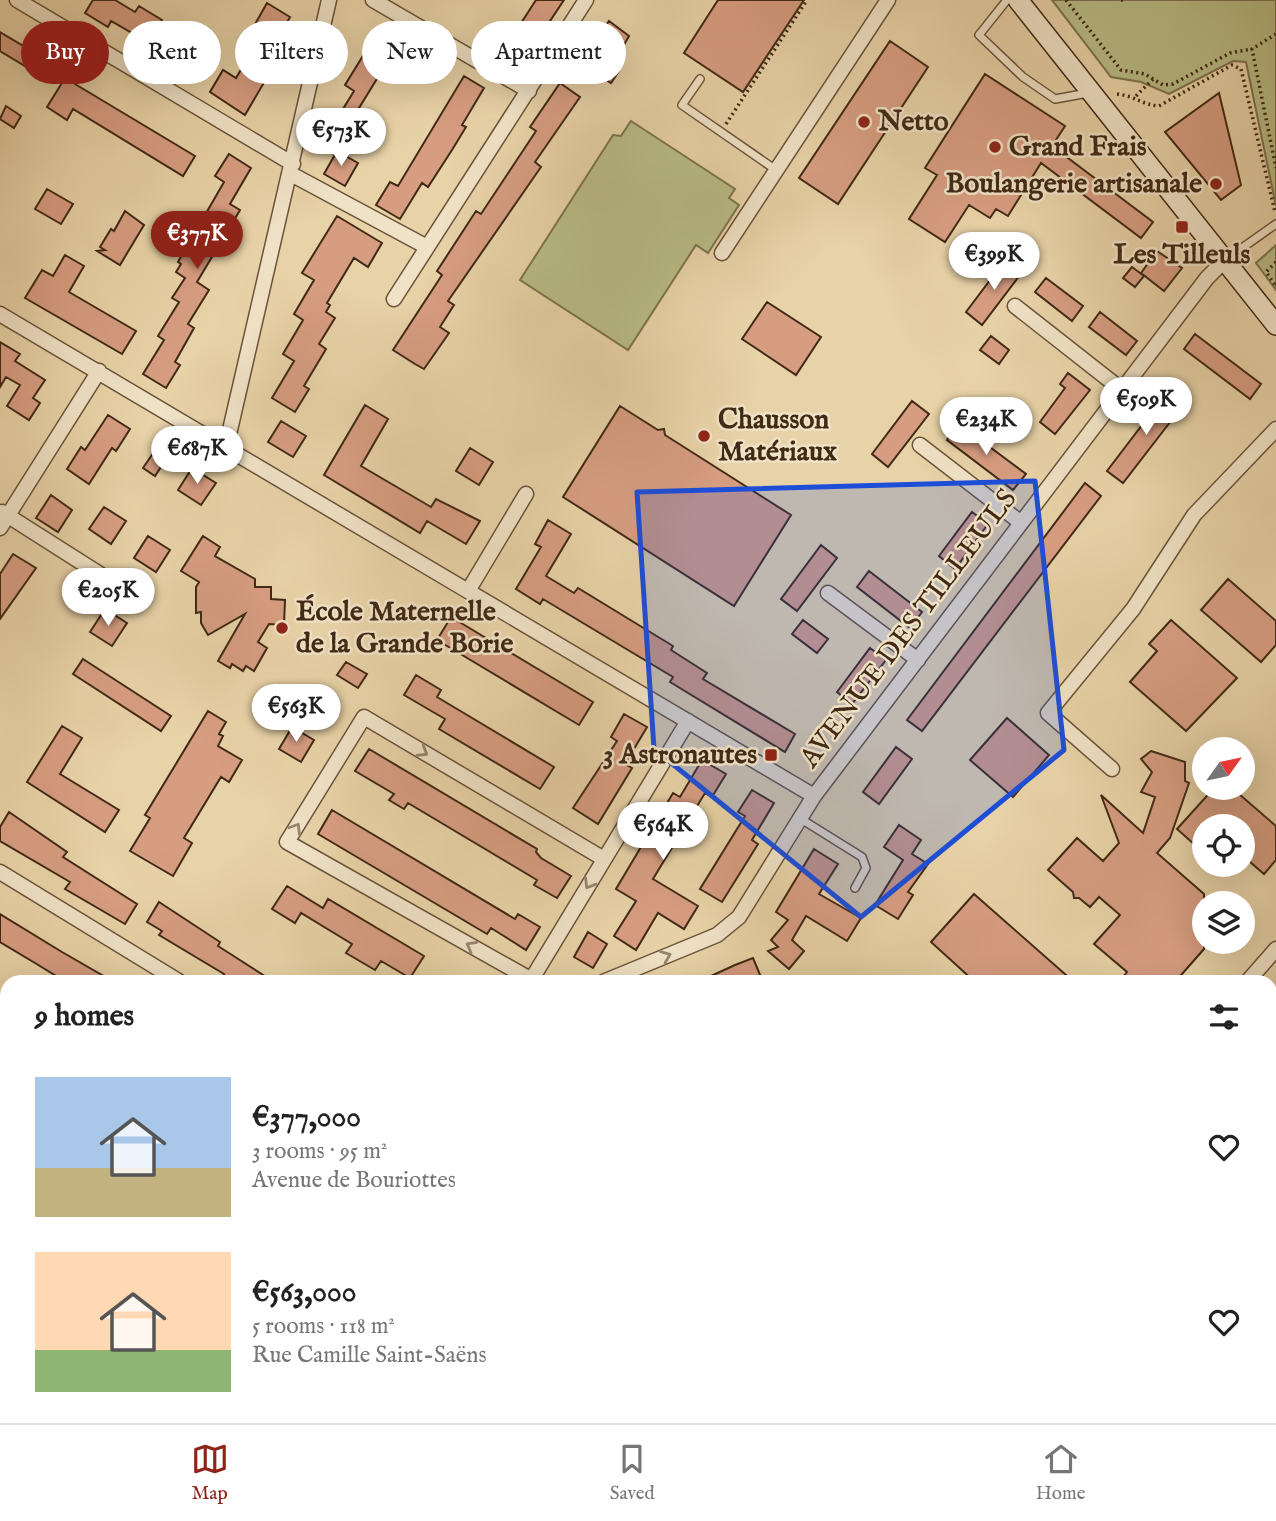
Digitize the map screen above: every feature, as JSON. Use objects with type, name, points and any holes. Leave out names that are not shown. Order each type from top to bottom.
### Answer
[{"type":"street","points":[[17,0],[292,169],[427,247]]},
{"type":"street","points":[[221,445],[230,430],[329,0]]},
{"type":"street","points":[[373,0],[529,91]]},
{"type":"street","points":[[394,299],[586,0]]},
{"type":"street","points":[[722,253],[888,0]]},
{"type":"street","points":[[1018,0],[1089,93],[1276,325]]},
{"type":"street","name":"AVENUE DES TILLEULS","points":[[620,975],[717,934],[739,917],[814,796],[1020,522],[1207,278],[1224,261]]},
{"type":"street","points":[[1015,306],[1122,390]]},
{"type":"street","points":[[0,314],[814,796]]},
{"type":"street","points":[[99,371],[2,518],[142,601]]},
{"type":"street","points":[[1112,769],[1048,713],[1133,610],[1194,515],[1276,429]]},
{"type":"street","points":[[920,445],[1020,522]]},
{"type":"street","points":[[468,591],[526,494]]},
{"type":"street","points":[[828,593],[918,660]]},
{"type":"street","points":[[520,975],[287,842],[365,717],[604,859]]},
{"type":"street","points":[[534,975],[688,721]]},
{"type":"street","points":[[0,872],[169,975]]},
{"type":"street","points":[[1253,975],[1276,949]]},
{"type":"lane","points":[[1007,0],[979,35],[1023,77],[1055,99],[1089,93]]},
{"type":"lane","points":[[700,79],[682,105],[776,170]]},
{"type":"lane","points":[[1224,261],[1275,224]]},
{"type":"lane","points":[[801,819],[862,858],[866,868],[855,888]]},
{"type":"path","points":[[721,131],[807,0]]},
{"type":"path","points":[[1066,0],[1121,70],[1144,74],[1163,85],[1173,85],[1230,53],[1252,49],[1276,34]]},
{"type":"path","points":[[1252,49],[1276,168]]},
{"type":"path","points":[[1110,93],[1136,96],[1147,106],[1159,106],[1232,65],[1241,69],[1275,212],[1275,224]]},
{"type":"path","points":[[1136,96],[1153,79]]},
{"type":"path","points":[[1276,262],[1266,272],[1276,286]]},
{"type":"highlighted area","points":[[1035,481],[1064,750],[861,917],[654,749],[637,492]]},
{"type":"green space","points":[[1052,0],[1276,0],[1276,206],[1246,62],[1233,61],[1169,94],[1141,82],[1111,77]]},
{"type":"green space","points":[[631,121],[735,189],[729,198],[739,205],[708,253],[696,245],[628,350],[520,280],[613,135],[621,136]]},
{"type":"green space","points":[[1276,245],[1276,290],[1256,263]]},
{"type":"building","points":[[93,0],[115,0],[135,12],[139,6],[162,20],[123,21],[123,28],[111,21],[109,25],[109,21],[98,21],[85,13]]},
{"type":"building","points":[[536,0],[564,0],[550,21],[522,21]]},
{"type":"building","points":[[718,0],[804,0],[743,92],[684,53]]},
{"type":"building","points":[[267,3],[290,17],[288,21],[257,21]]},
{"type":"building","points":[[0,32],[21,44],[21,64],[0,51]]},
{"type":"building","name":"Netto","points":[[890,41],[928,67],[838,204],[799,178]]},
{"type":"building","points":[[362,57],[362,84],[374,84],[356,113],[365,118],[353,139],[332,127],[354,91],[345,85]]},
{"type":"building","points":[[223,70],[235,77],[235,84],[263,84],[245,115],[210,92],[215,84],[221,84]]},
{"type":"building","name":"Grand Frais","points":[[985,74],[1065,126],[1052,146],[1153,222],[1141,238],[1041,163],[1008,216],[996,209],[990,218],[969,205],[945,242],[909,219],[937,175],[925,168]]},
{"type":"building","points":[[464,76],[471,80],[471,84],[484,88],[462,125],[466,127],[452,150],[428,187],[422,183],[400,219],[376,205],[390,182],[398,186]]},
{"type":"building","points":[[61,84],[75,84],[195,156],[183,176],[73,109],[67,120],[47,107]]},
{"type":"building","points":[[559,84],[580,97],[535,162],[541,167],[448,301],[454,305],[440,327],[449,333],[424,369],[393,350],[442,275],[437,271],[476,211],[481,214],[536,131],[530,127]]},
{"type":"building","points":[[1219,93],[1241,185],[1221,200],[1165,132]]},
{"type":"building","points":[[6,106],[21,116],[14,128],[0,119]]},
{"type":"building","points":[[337,151],[358,163],[345,186],[324,174]]},
{"type":"building","points":[[229,154],[251,168],[230,204],[240,210],[197,282],[209,290],[188,324],[194,328],[175,362],[180,365],[166,388],[143,374],[164,340],[158,336],[179,302],[172,298],[185,278],[176,272],[181,264],[178,262],[224,182],[215,176]]},
{"type":"building","points":[[47,189],[73,204],[61,224],[35,209]]},
{"type":"building","points":[[125,211],[144,225],[120,265],[97,251],[105,250],[100,247],[111,229],[114,231]]},
{"type":"building","points":[[337,216],[382,243],[368,267],[354,258],[327,303],[330,305],[326,312],[335,318],[319,344],[326,349],[304,386],[309,389],[295,412],[272,398],[294,361],[283,354],[303,320],[294,314],[314,280],[302,273]]},
{"type":"building","points":[[1157,251],[1182,268],[1164,291],[1141,273]]},
{"type":"building","points":[[65,255],[84,266],[69,292],[136,331],[122,354],[25,298],[42,270],[53,276]]},
{"type":"building","points":[[1006,259],[1023,271],[982,325],[966,312]]},
{"type":"building","points":[[1132,267],[1144,276],[1135,287],[1123,278]]},
{"type":"building","points":[[1046,278],[1083,306],[1072,321],[1035,292]]},
{"type":"building","points":[[767,302],[821,337],[796,375],[742,339]]},
{"type":"building","points":[[1100,312],[1137,341],[1126,355],[1089,327]]},
{"type":"building","points":[[1195,334],[1261,384],[1250,399],[1184,349]]},
{"type":"building","points":[[991,336],[1009,350],[999,364],[980,350]]},
{"type":"building","points":[[0,342],[20,354],[15,361],[45,380],[33,398],[40,403],[29,420],[7,406],[20,385],[6,377],[0,387]]},
{"type":"building","points":[[1068,373],[1090,390],[1055,434],[1040,422],[1065,388],[1060,384]]},
{"type":"building","points":[[1168,391],[1184,404],[1123,483],[1107,471]]},
{"type":"building","points":[[912,401],[929,414],[888,467],[872,454]]},
{"type":"building","points":[[365,405],[388,419],[361,466],[431,507],[436,499],[480,521],[466,544],[427,521],[420,533],[324,475]]},
{"type":"building","points":[[620,406],[658,430],[664,429],[665,435],[791,515],[734,606],[563,497]]},
{"type":"building","points":[[108,415],[130,429],[116,451],[112,448],[89,484],[67,469],[81,447],[85,450]]},
{"type":"building","points":[[281,421],[306,436],[293,457],[268,442]]},
{"type":"building","points":[[959,424],[1026,474],[1013,490],[947,440]]},
{"type":"building","points":[[158,446],[170,453],[155,476],[143,468]]},
{"type":"building","points":[[470,448],[493,462],[479,485],[456,471]]},
{"type":"building","points":[[192,468],[216,483],[201,505],[178,490]]},
{"type":"building","points":[[1085,483],[1101,496],[922,731],[907,720]]},
{"type":"building","points":[[51,495],[72,510],[58,532],[36,518]]},
{"type":"building","points":[[104,507],[126,521],[111,544],[89,529]]},
{"type":"building","points":[[972,512],[988,524],[955,569],[939,556]]},
{"type":"building","points":[[548,520],[571,534],[546,576],[574,593],[578,588],[673,646],[671,650],[707,673],[703,679],[795,734],[785,752],[670,682],[673,677],[543,599],[540,604],[516,589],[541,547],[535,544]]},
{"type":"building","points":[[148,536],[170,550],[156,572],[134,558]]},
{"type":"building","points":[[203,536],[220,547],[215,556],[255,579],[255,587],[271,587],[271,599],[285,600],[284,625],[269,624],[258,642],[267,648],[254,671],[246,666],[243,671],[232,664],[230,668],[218,661],[245,614],[208,635],[201,623],[201,612],[196,613],[196,587],[199,582],[181,571]]},
{"type":"building","points":[[821,545],[837,558],[797,611],[781,599]]},
{"type":"building","points":[[13,554],[36,568],[0,619],[0,574]]},
{"type":"building","points":[[869,571],[922,612],[910,628],[857,587]]},
{"type":"building","points":[[1228,579],[1276,621],[1276,645],[1261,662],[1201,610]]},
{"type":"building","points":[[105,609],[127,623],[112,646],[90,632]]},
{"type":"building","points":[[451,617],[593,702],[579,725],[437,640]]},
{"type":"building","points":[[803,620],[828,639],[817,653],[792,634]]},
{"type":"building","points":[[1171,620],[1237,678],[1186,731],[1130,682],[1157,651],[1149,644]]},
{"type":"building","points":[[870,648],[886,660],[852,704],[837,692]]},
{"type":"building","points":[[83,659],[171,716],[161,731],[73,674]]},
{"type":"building","points":[[346,662],[367,674],[358,688],[337,675]]},
{"type":"building","points":[[416,675],[441,690],[437,697],[554,767],[540,789],[439,729],[445,719],[404,695]]},
{"type":"building","points":[[208,711],[226,722],[219,734],[223,736],[218,746],[242,760],[229,782],[221,777],[184,838],[192,843],[173,876],[130,851],[150,818],[145,815]]},
{"type":"building","points":[[624,714],[647,727],[625,764],[632,768],[598,824],[573,808],[617,741],[611,737]]},
{"type":"building","points":[[1007,718],[1049,755],[1013,797],[970,760]]},
{"type":"building","points":[[62,726],[82,738],[60,774],[119,810],[105,832],[27,782]]},
{"type":"building","points":[[292,727],[314,740],[301,762],[279,749]]},
{"type":"building","points":[[896,747],[912,759],[879,804],[863,792]]},
{"type":"building","points":[[369,749],[537,849],[536,852],[541,858],[571,876],[557,898],[534,885],[537,880],[408,803],[404,809],[389,800],[394,794],[355,771]]},
{"type":"building","points":[[1151,751],[1185,762],[1185,781],[1189,783],[1170,838],[1157,853],[1201,891],[1192,891],[1192,954],[1200,954],[1181,975],[1125,975],[1127,972],[1094,944],[1120,915],[1099,897],[1090,907],[1079,898],[1074,898],[1073,892],[1048,870],[1077,838],[1103,861],[1119,843],[1101,795],[1143,833],[1155,797],[1141,792],[1152,772],[1141,759]]},
{"type":"building","points":[[702,760],[726,774],[712,797],[705,793],[653,879],[698,906],[684,929],[658,913],[636,950],[614,936],[636,901],[616,889],[673,793],[680,797]]},
{"type":"building","points":[[752,790],[774,803],[752,840],[758,844],[722,902],[700,889],[745,816],[738,812]]},
{"type":"building","points":[[1203,800],[1246,800],[1276,826],[1276,860],[1264,874],[1255,866],[1255,814],[1192,814],[1192,842],[1177,829]]},
{"type":"building","points":[[332,810],[515,919],[518,914],[540,927],[526,950],[491,928],[487,934],[318,834]]},
{"type":"building","points":[[9,812],[67,852],[63,857],[137,904],[125,924],[65,889],[70,882],[0,841],[0,827]]},
{"type":"building","points":[[899,825],[921,840],[912,854],[928,864],[908,892],[913,895],[898,919],[875,905],[903,860],[884,847]]},
{"type":"building","points":[[814,849],[838,864],[819,894],[861,918],[847,941],[806,916],[792,940],[804,951],[789,969],[768,951],[778,947],[771,940],[788,920],[776,912]]},
{"type":"building","points":[[287,886],[323,908],[328,899],[424,956],[412,975],[405,975],[381,961],[375,970],[346,953],[352,944],[301,913],[295,923],[272,909]]},
{"type":"building","points":[[974,894],[1066,975],[967,975],[931,942]]},
{"type":"building","points":[[159,902],[220,942],[218,946],[263,975],[223,975],[159,935],[162,931],[147,922]]},
{"type":"building","points":[[0,914],[102,975],[54,975],[0,942]]},
{"type":"building","points":[[588,932],[607,944],[593,968],[574,957]]},
{"type":"building","points":[[753,958],[760,975],[713,975]]},
{"type":"place","name":"Netto","points":[[864,122]]},
{"type":"place","name":"Grand Frais","points":[[995,147]]},
{"type":"place","name":"Boulangerie artisanale","points":[[1216,184]]},
{"type":"place","name":"Les Tilleuls","points":[[1182,227]]},
{"type":"place","name":"Chausson Matériaux","points":[[704,436]]},
{"type":"place","name":"École Maternelle de la Grande Borie","points":[[282,628]]},
{"type":"place","name":"3 Astronautes","points":[[771,755]]}]
